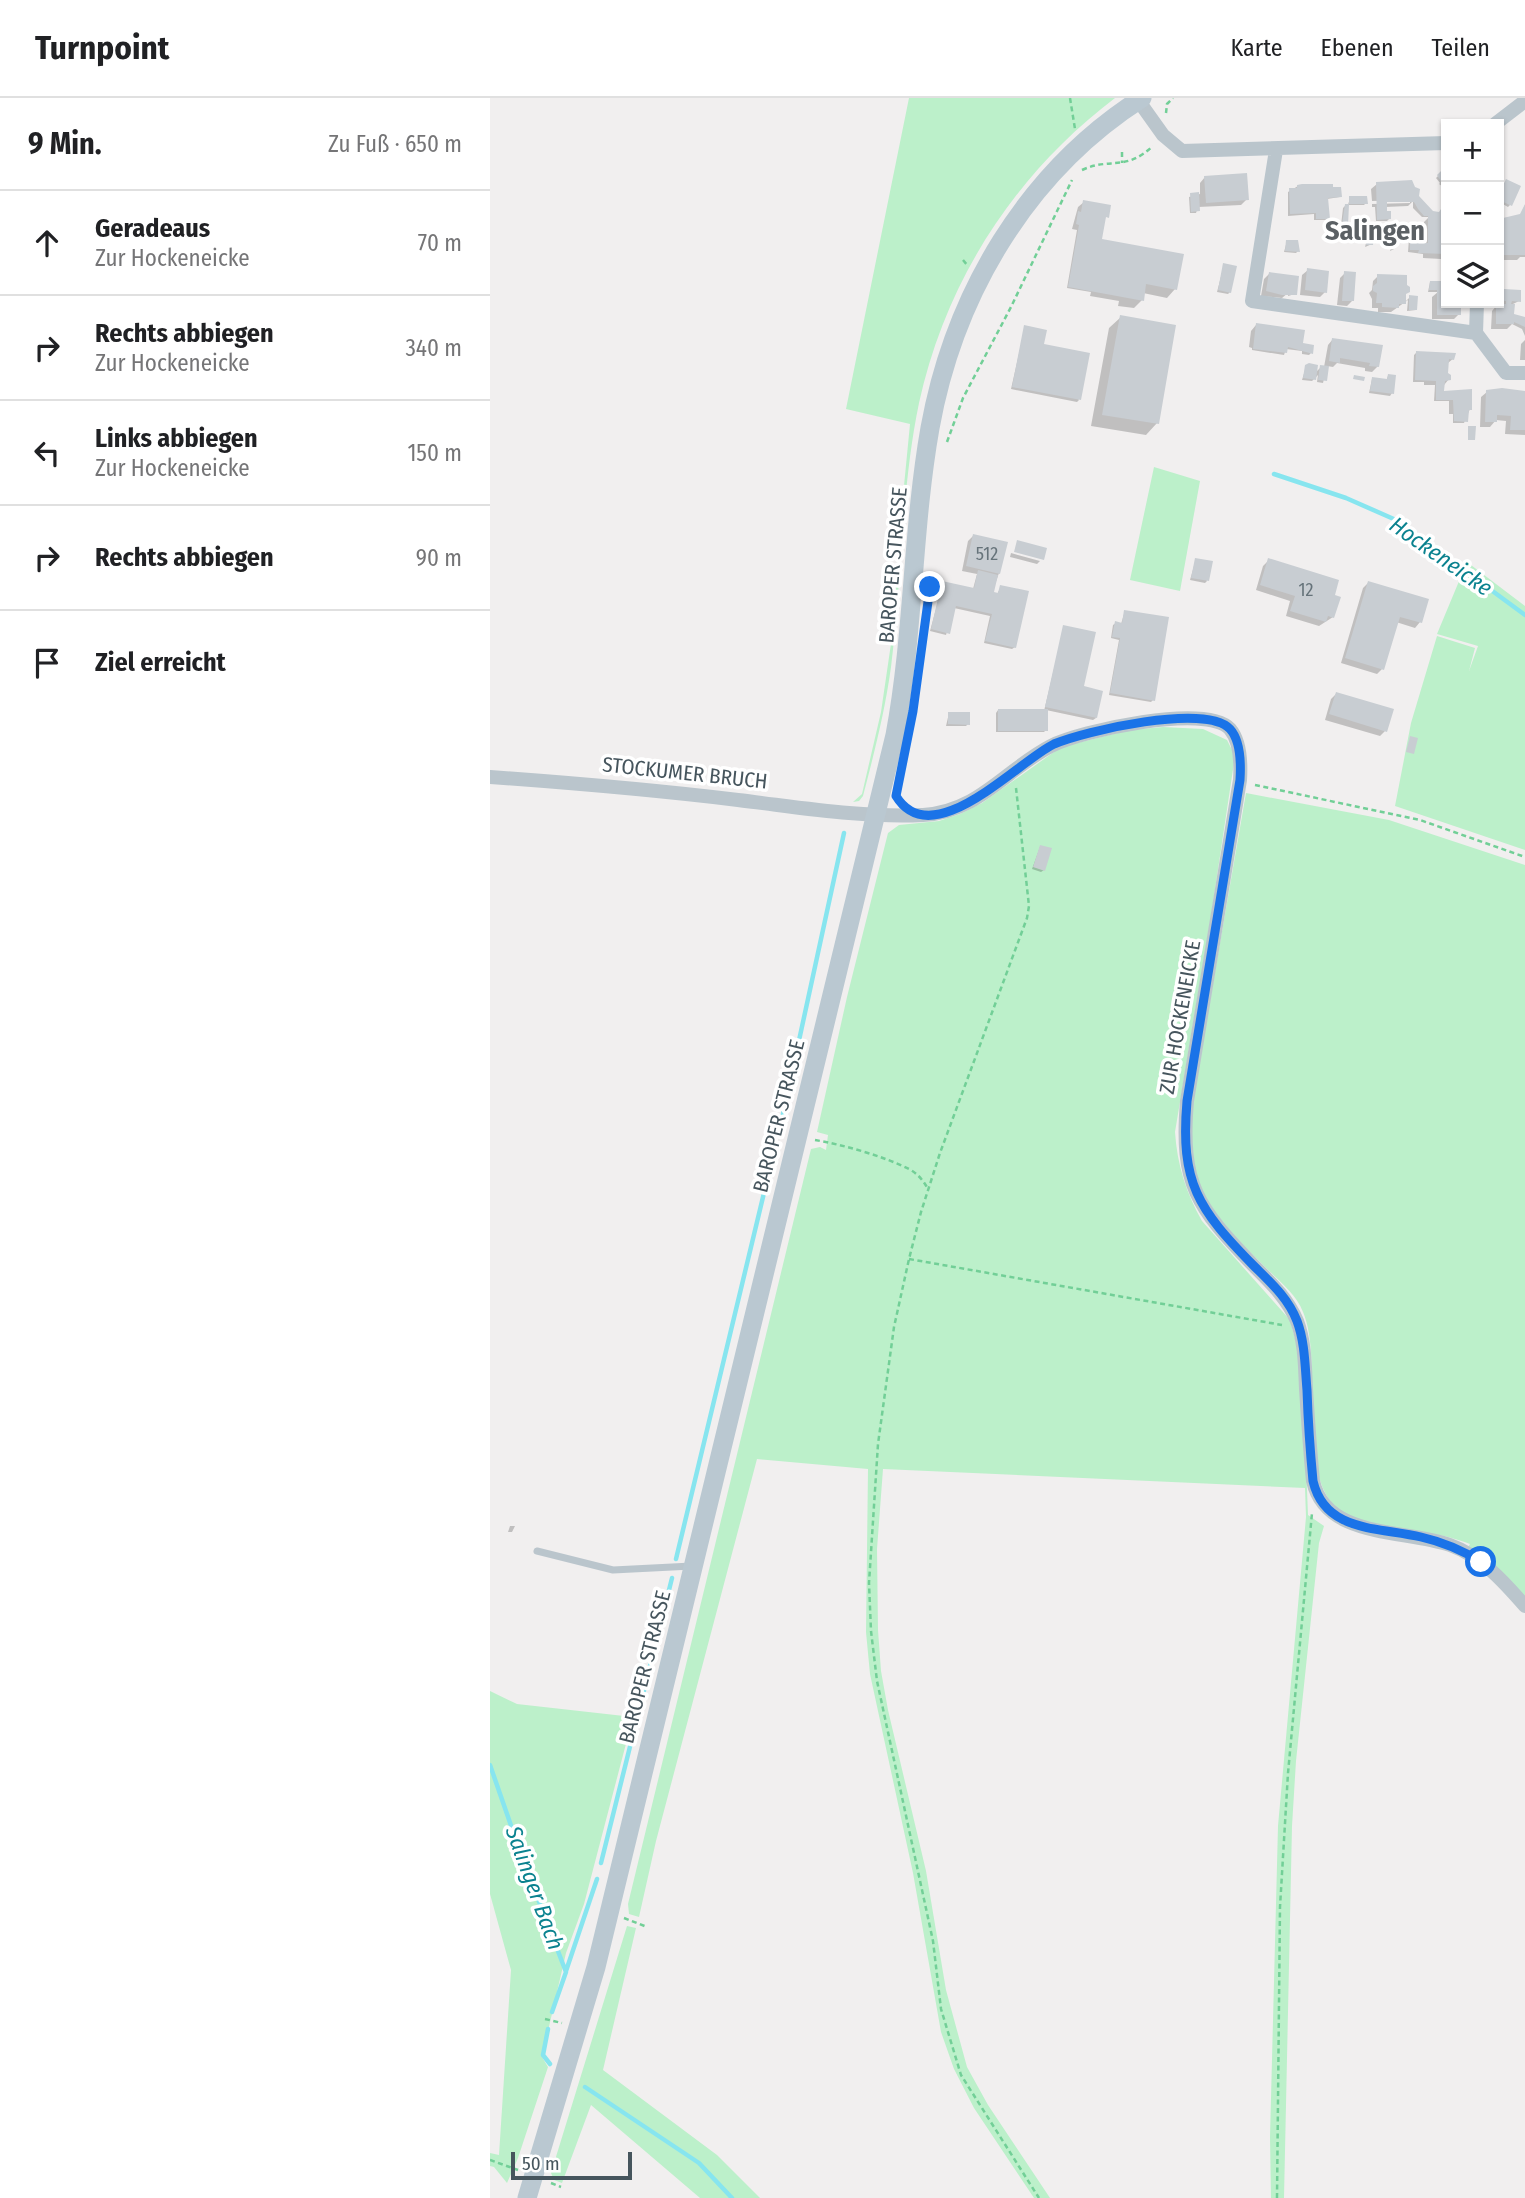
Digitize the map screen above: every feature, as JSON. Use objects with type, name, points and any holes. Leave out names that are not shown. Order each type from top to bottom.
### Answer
[{"type":"main road","name":"BAROPER STRASSE","points":[[527,2198],[596,1967],[876,814],[903,692],[924,470],[938,388],[951,342],[972,292],[1003,236],[1035,192],[1080,145],[1140,99]]},
{"type":"street","points":[[1140,99],[1163,135],[1182,151],[1441,143]]},
{"type":"street","points":[[1502,119],[1525,101]]},
{"type":"street","points":[[1276,150],[1252,301],[1476,333]]},
{"type":"street","points":[[1477,308],[1476,333],[1506,373],[1525,373]]},
{"type":"street","name":"ZUR HOCKENEICKE","points":[[876,814],[935,814],[978,797],[1032,757],[1069,738],[1146,722],[1195,718],[1215,720],[1230,728],[1238,743],[1240,780],[1187,1101],[1185,1152],[1188,1173],[1200,1204],[1227,1238],[1281,1293],[1299,1327],[1316,1493]]},
{"type":"street","name":"STOCKUMER BRUCH","points":[[490,777],[619,786],[876,814]]},
{"type":"street","points":[[1316,1493],[1330,1512],[1358,1526],[1419,1536],[1465,1552],[1481,1562],[1525,1606]]},
{"type":"lane","points":[[537,1551],[613,1570],[693,1566]]},
{"type":"path","points":[[1070,98],[1076,133]]},
{"type":"path","points":[[1168,121],[1167,104],[1173,98]]},
{"type":"path","points":[[947,443],[963,398],[1012,307],[1073,179],[1084,169],[1135,160],[1157,142]]},
{"type":"path","points":[[1122,152],[1122,163]]},
{"type":"path","points":[[1014,772],[1030,893],[1027,918],[928,1189],[909,1259],[894,1327],[874,1476],[869,1583],[877,1681],[933,1941],[941,2009],[961,2075],[1039,2198]]},
{"type":"path","points":[[1240,780],[1269,789],[1420,820],[1525,857]]},
{"type":"path","points":[[825,1142],[910,1170],[922,1178],[928,1189]]},
{"type":"path","points":[[909,1259],[1299,1327]]},
{"type":"path","points":[[1277,2198],[1280,1920],[1286,1814],[1316,1493]]},
{"type":"path","points":[[628,1919],[648,1927]]},
{"type":"path","points":[[490,2161],[499,2163]]},
{"type":"green space","points":[[909,98],[1115,98],[1046,160],[1016,195],[967,272],[947,314],[931,358],[913,436],[895,634],[886,700],[863,796],[859,801],[853,802],[862,794],[881,712],[893,630],[910,424],[846,409]]},
{"type":"green space","points":[[1154,467],[1200,481],[1180,591],[1130,580]]},
{"type":"green space","points":[[1467,562],[1525,606],[1525,850],[1395,806],[1411,723],[1437,636],[1475,648],[1469,671],[1478,646],[1437,634]]},
{"type":"green space","points":[[1163,727],[1203,729],[1227,740],[1235,756],[1175,1132],[1180,1167],[1191,1200],[1202,1221],[1290,1320],[1302,1364],[1308,1515],[1324,1526],[1319,1543],[1296,1761],[1292,1826],[1284,2198],[1271,2198],[1270,2137],[1278,1826],[1306,1517],[1305,1488],[883,1469],[877,1549],[878,1630],[881,1671],[888,1710],[926,1871],[946,1990],[967,2067],[988,2105],[1050,2198],[1034,2198],[974,2108],[954,2069],[941,2032],[913,1873],[870,1674],[866,1632],[868,1469],[757,1459],[656,1841],[639,1917],[629,1914],[628,1904],[811,1149],[820,1147],[826,1150],[828,1135],[817,1132],[888,833],[899,825],[939,821],[960,814],[982,803],[1061,747],[1130,730]]},
{"type":"green space","points":[[1246,793],[1389,820],[1525,865],[1525,1606],[1465,1552],[1470,1544],[1444,1536],[1374,1526],[1348,1516],[1337,1508],[1325,1492],[1317,1470],[1309,1333],[1303,1312],[1291,1293],[1213,1210],[1193,1169],[1190,1116]]},
{"type":"green space","points":[[490,1691],[517,1704],[633,1717],[584,1904],[566,1953],[542,2057],[548,2067],[507,2183],[494,2167],[490,2166],[490,2153],[499,2155],[511,1970],[490,1894]]},
{"type":"green space","points":[[627,1926],[636,1928],[603,2070],[717,2155],[760,2198],[700,2198],[591,2105],[562,2183],[554,2180],[551,2173]]},
{"type":"building","points":[[1247,173],[1249,200],[1206,203],[1204,176]]},
{"type":"building","points":[[1506,179],[1521,186],[1512,206],[1504,202]]},
{"type":"building","points":[[1412,180],[1415,187],[1420,189],[1419,196],[1433,211],[1439,212],[1441,209],[1441,254],[1410,250],[1410,234],[1419,234],[1419,243],[1428,243],[1428,216],[1424,216],[1414,202],[1387,202],[1391,219],[1377,220],[1376,182]]},
{"type":"building","points":[[1333,184],[1333,187],[1341,187],[1342,197],[1328,198],[1330,219],[1316,219],[1316,213],[1290,214],[1289,188],[1297,188],[1297,185]]},
{"type":"building","points":[[1199,192],[1200,211],[1191,212],[1190,193]]},
{"type":"building","points":[[1349,196],[1367,196],[1368,204],[1349,204]]},
{"type":"building","points":[[1083,200],[1111,205],[1102,239],[1184,254],[1177,290],[1146,284],[1144,301],[1068,287],[1079,225],[1076,224],[1078,211],[1081,212]]},
{"type":"building","points":[[1345,204],[1349,204],[1348,226],[1353,227],[1352,234],[1341,232]]},
{"type":"building","points":[[1525,204],[1525,255],[1504,255],[1504,218],[1520,214]]},
{"type":"building","points":[[1383,233],[1382,238],[1374,238],[1373,245],[1366,245],[1367,234]]},
{"type":"building","points":[[1286,240],[1298,240],[1300,252],[1285,251]]},
{"type":"building","points":[[1223,263],[1237,266],[1231,293],[1218,290]]},
{"type":"building","points":[[1307,268],[1329,271],[1327,293],[1305,290]]},
{"type":"building","points":[[1344,271],[1356,272],[1354,301],[1342,301]]},
{"type":"building","points":[[1269,272],[1299,276],[1297,295],[1266,291]]},
{"type":"building","points":[[1377,274],[1407,275],[1410,292],[1406,294],[1406,304],[1399,304],[1399,308],[1382,307],[1382,303],[1376,303],[1377,293],[1373,291],[1373,286],[1377,283]]},
{"type":"building","points":[[1430,281],[1441,281],[1441,308],[1461,308],[1461,315],[1437,315],[1437,290],[1429,290]]},
{"type":"building","points":[[1504,289],[1521,290],[1521,302],[1512,301],[1511,304],[1515,304],[1514,314],[1525,317],[1525,327],[1514,322],[1496,324],[1496,308],[1504,308]]},
{"type":"building","points":[[1409,295],[1418,296],[1417,310],[1409,310]]},
{"type":"building","points":[[1120,315],[1176,325],[1159,424],[1102,415]]},
{"type":"building","points":[[1256,323],[1305,330],[1303,343],[1314,345],[1313,354],[1288,347],[1287,353],[1253,349]]},
{"type":"building","points":[[1024,325],[1047,330],[1044,344],[1090,353],[1081,400],[1012,387]]},
{"type":"building","points":[[1332,338],[1383,345],[1379,367],[1340,358],[1340,363],[1329,361]]},
{"type":"building","points":[[1416,351],[1456,353],[1454,360],[1449,359],[1448,373],[1451,380],[1445,381],[1444,391],[1472,389],[1472,410],[1469,410],[1468,422],[1454,421],[1453,400],[1436,400],[1436,381],[1415,380]]},
{"type":"building","points":[[1305,365],[1318,365],[1316,380],[1303,378]]},
{"type":"building","points":[[1320,365],[1329,366],[1327,381],[1318,380]]},
{"type":"building","points":[[1388,374],[1396,375],[1394,394],[1370,391],[1372,377],[1387,379]]},
{"type":"building","points":[[1354,375],[1365,377],[1364,381],[1353,379]]},
{"type":"building","points":[[1502,388],[1525,391],[1525,430],[1510,430],[1511,416],[1497,415],[1497,422],[1485,422],[1486,390]]},
{"type":"building","points":[[1468,426],[1476,426],[1475,440],[1468,440]]},
{"type":"building","points":[[973,534],[1008,542],[1000,574],[966,566]]},
{"type":"building","points":[[1017,540],[1047,548],[1044,560],[1014,552]]},
{"type":"building","points":[[1195,558],[1213,561],[1209,581],[1191,578]]},
{"type":"building","points":[[1268,558],[1339,580],[1335,595],[1341,597],[1334,618],[1328,616],[1326,622],[1290,611],[1295,596],[1260,585]]},
{"type":"building","points":[[978,570],[998,575],[994,592],[998,593],[1000,585],[1029,591],[1016,648],[985,641],[992,614],[956,606],[950,634],[931,629],[942,581],[974,588]]},
{"type":"building","points":[[1368,581],[1429,599],[1422,623],[1400,617],[1384,670],[1345,658]]},
{"type":"building","points":[[1124,610],[1169,617],[1155,701],[1110,693],[1120,638],[1112,637],[1115,621],[1122,623]]},
{"type":"building","points":[[1063,625],[1096,632],[1084,686],[1103,691],[1097,718],[1045,707]]},
{"type":"building","points":[[1336,692],[1394,709],[1387,732],[1329,714]]},
{"type":"building","points":[[998,709],[1048,709],[1048,731],[998,731]]},
{"type":"building","points":[[948,712],[970,712],[970,725],[948,724]]},
{"type":"building","points":[[1410,736],[1418,738],[1414,754],[1406,752]]},
{"type":"building","points":[[1040,845],[1052,848],[1045,871],[1033,867]]},
{"type":"waterway","name":"Hockeneicke","points":[[1274,474],[1346,498],[1396,520],[1525,615]]},
{"type":"waterway","points":[[780,1128],[844,833]]},
{"type":"waterway","points":[[676,1559],[776,1143]]},
{"type":"waterway","points":[[601,1863],[672,1578]]},
{"type":"waterway","name":"Salinger Bach","points":[[490,1765],[566,1972],[552,2012]]},
{"type":"waterway","points":[[566,1971],[597,1879]]},
{"type":"waterway","name":"Salinger Bach","points":[[548,2029],[543,2055],[550,2064]]},
{"type":"waterway","name":"Salinger Bach","points":[[585,2087],[699,2163],[732,2198]]},
{"type":"district","name":"Salingen","points":[[1375,230]]},
{"type":"route","points":[[930,587],[913,711],[896,796],[903,808],[921,815],[957,807],[999,784],[1032,757],[1069,738],[1170,719],[1215,720],[1230,728],[1238,743],[1240,780],[1187,1101],[1184,1132],[1188,1173],[1200,1204],[1213,1222],[1281,1293],[1297,1321],[1304,1356],[1313,1481],[1322,1502],[1330,1512],[1358,1526],[1419,1536],[1450,1545],[1481,1562]]}]
